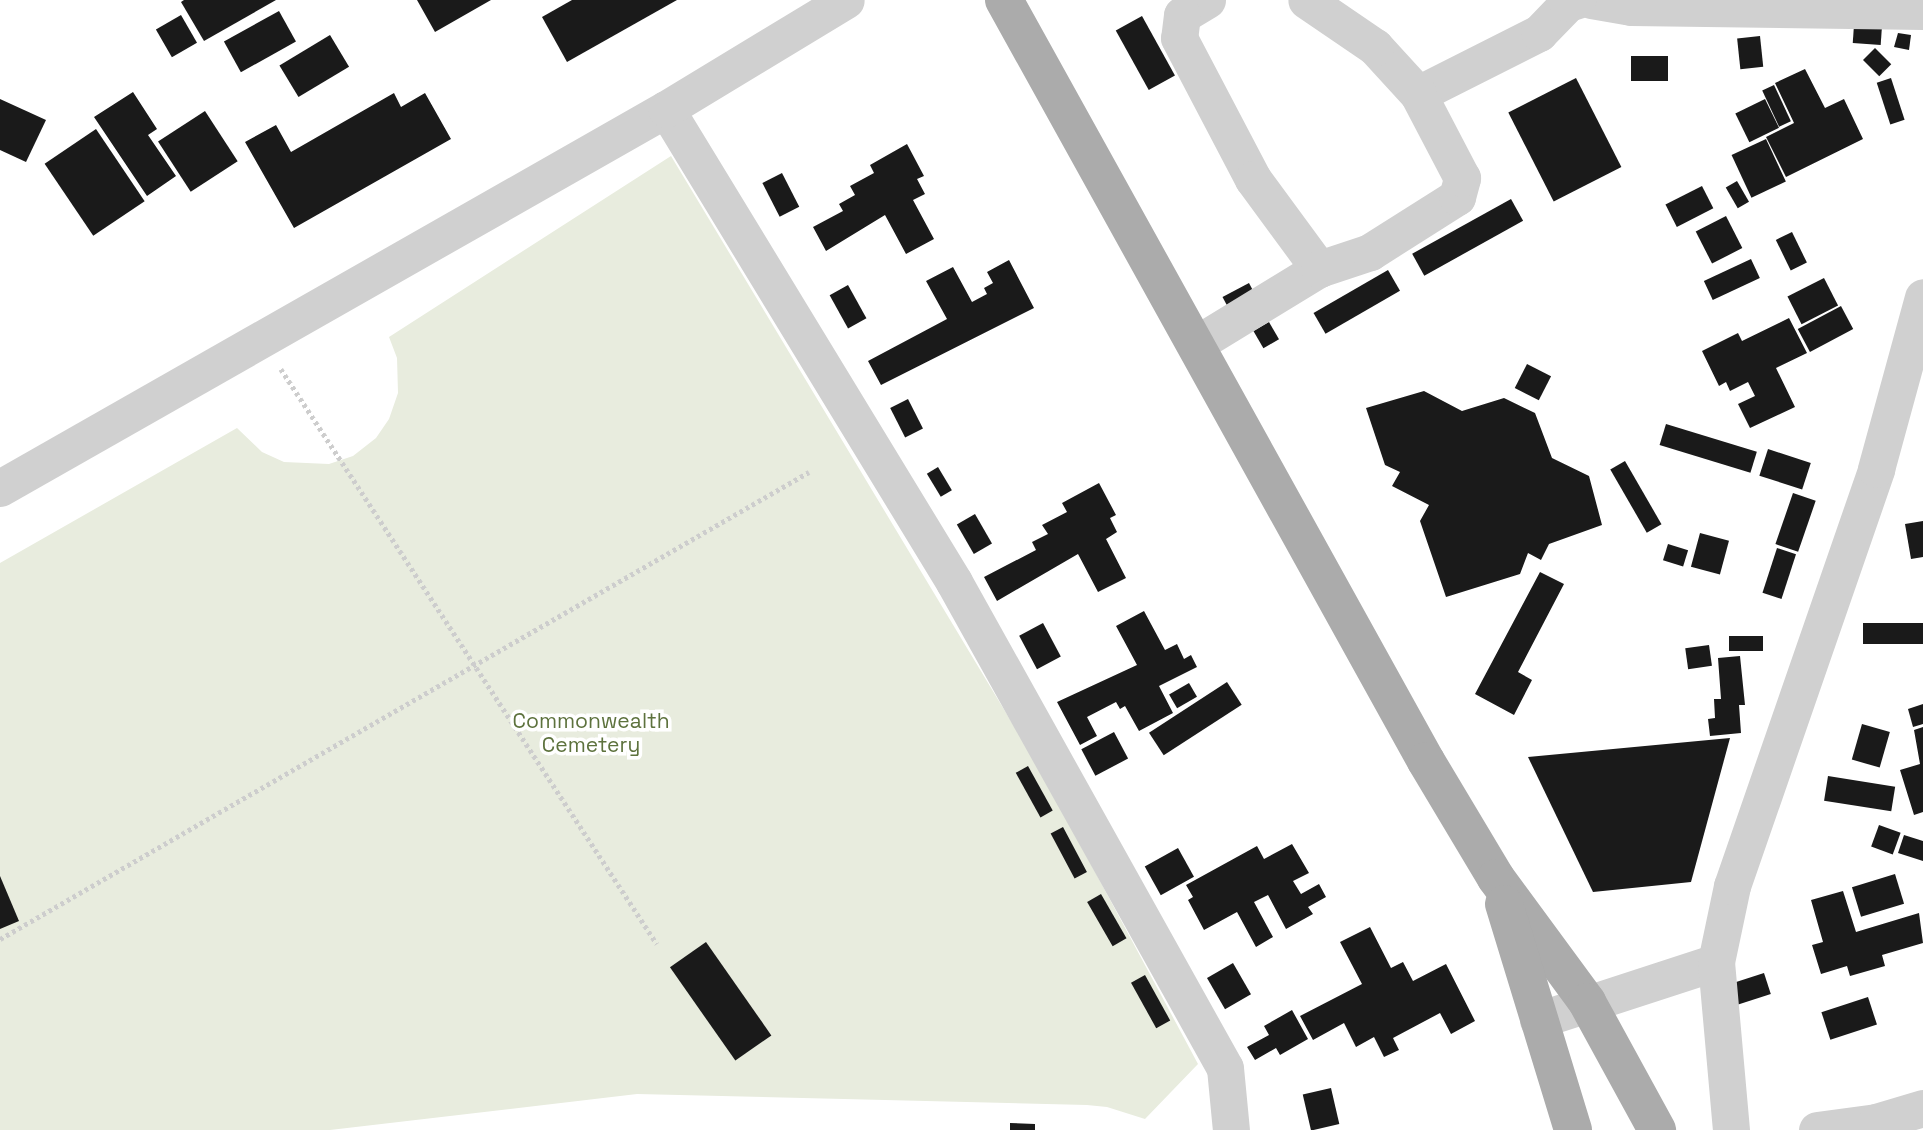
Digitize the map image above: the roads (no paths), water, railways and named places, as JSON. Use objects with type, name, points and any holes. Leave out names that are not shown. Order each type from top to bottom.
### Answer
[{"type":"main road","points":[[1004,0],[1496,878],[1587,1002],[1657,1130]]},
{"type":"main road","points":[[1496,878],[1573,1130]]},
{"type":"street","points":[[0,488],[666,109],[846,0]]},
{"type":"street","points":[[1207,0],[1182,15],[1179,38],[1253,179],[1319,269]]},
{"type":"street","points":[[1196,344],[1319,269],[1370,252],[1457,197],[1462,178],[1418,94],[1375,47],[1306,0]]},
{"type":"street","points":[[1418,94],[1539,33],[1576,1],[1631,7],[1923,11]]},
{"type":"street","points":[[666,109],[954,582],[1225,1068],[1231,1130]]},
{"type":"street","points":[[1731,1130],[1716,962],[1732,886],[1825,608],[1876,469],[1922,311]]},
{"type":"street","points":[[1538,1020],[1716,962]]},
{"type":"street","points":[[1817,1130],[1876,1122],[1923,1108]]},
{"type":"park label","name":"Commonwealth Cemetery","points":[[591,733]]}]
